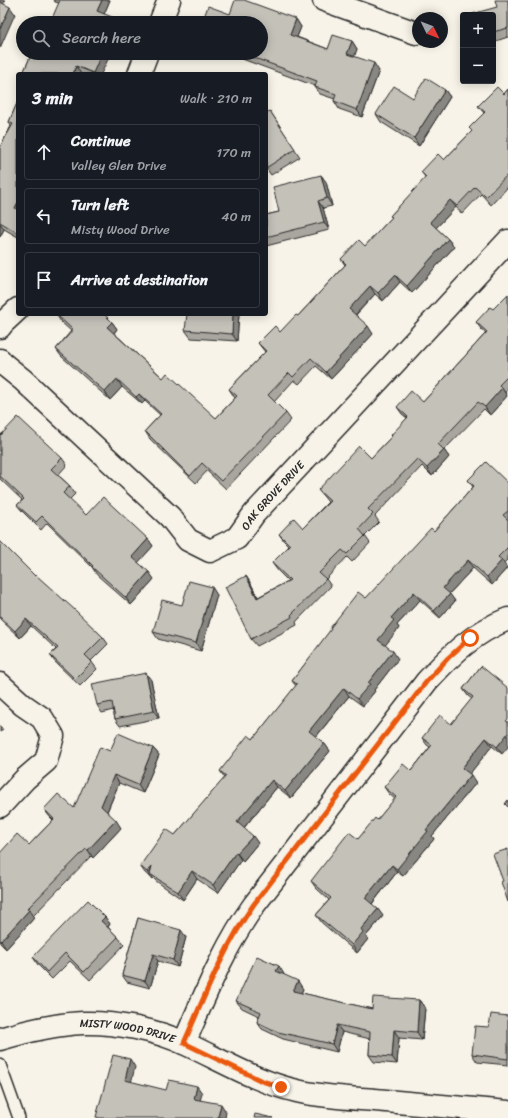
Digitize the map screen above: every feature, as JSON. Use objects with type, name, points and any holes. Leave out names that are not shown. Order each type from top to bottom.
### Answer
[{"type":"street","points":[[163,16],[169,0]]},
{"type":"street","points":[[324,0],[412,32]]},
{"type":"street","points":[[140,72],[145,60]]},
{"type":"street","name":"OAK GROVE DRIVE","points":[[0,360],[170,517],[188,540],[210,551],[237,538],[254,514],[508,241]]},
{"type":"street","points":[[0,327],[2,323],[16,312]]},
{"type":"street","points":[[184,1043],[227,948],[238,927],[254,904],[427,681],[448,658],[470,638],[491,626],[508,619]]},
{"type":"street","points":[[0,684],[23,705],[42,718],[53,736],[46,761],[25,779],[0,806]]},
{"type":"street","name":"MISTY WOOD DRIVE","points":[[0,1040],[26,1032],[55,1026],[83,1023],[109,1024],[156,1033],[184,1043],[262,1081],[298,1092],[508,1112]]},
{"type":"lane","points":[[0,1065],[19,1118]]},
{"type":"building","points":[[60,0],[102,0],[97,11],[110,16],[53,16]]},
{"type":"building","points":[[235,0],[244,0],[296,19],[290,35],[328,49],[333,35],[352,41],[347,54],[374,63],[357,110],[334,101],[336,94],[315,87],[317,81],[260,60],[268,60],[268,16],[204,16],[208,6],[230,14]]},
{"type":"building","points":[[495,0],[508,0],[508,28],[496,31],[496,12],[479,12],[497,7]]},
{"type":"building","points":[[0,2],[10,7],[0,29]]},
{"type":"building","points":[[29,60],[99,60],[93,72],[76,66],[74,72],[23,72]]},
{"type":"building","points":[[426,78],[445,90],[414,138],[376,114],[394,86],[413,98]]},
{"type":"building","points":[[497,87],[504,94],[508,89],[508,174],[486,197],[475,187],[457,206],[450,200],[430,222],[448,239],[407,286],[395,275],[378,293],[370,286],[349,309],[368,326],[326,372],[311,358],[293,377],[289,373],[268,395],[286,413],[221,481],[202,463],[190,476],[145,431],[161,414],[139,394],[136,397],[117,379],[105,392],[56,349],[73,330],[58,316],[106,316],[112,322],[107,327],[163,378],[167,373],[216,418],[237,396],[229,389],[266,351],[258,343],[275,326],[280,332],[296,315],[298,316],[346,264],[341,259],[359,240],[365,246],[392,217],[390,216],[426,177],[421,172],[438,154],[444,160],[472,131],[469,128],[485,112],[478,106]]},
{"type":"building","points":[[16,106],[16,232],[0,222],[0,147],[13,124],[9,122]]},
{"type":"building","points":[[270,111],[295,149],[268,167],[268,112]]},
{"type":"building","points":[[321,175],[327,198],[318,201],[324,222],[268,236],[268,215],[279,212],[273,187]]},
{"type":"building","points":[[508,294],[508,376],[499,385],[502,388],[485,407],[478,402],[438,444],[444,450],[427,468],[417,459],[368,509],[373,514],[359,529],[365,536],[347,554],[342,550],[319,573],[326,579],[291,615],[292,617],[251,639],[225,587],[246,576],[257,598],[290,580],[272,563],[290,545],[279,534],[294,518],[303,528],[330,501],[318,490],[359,446],[371,458],[408,417],[397,407],[411,391],[423,402],[487,332],[476,322],[490,307],[493,309]]},
{"type":"building","points":[[187,316],[233,316],[232,334],[185,330]]},
{"type":"building","points":[[18,417],[62,458],[51,469],[70,486],[63,493],[86,515],[103,497],[148,539],[132,557],[149,572],[126,598],[92,567],[93,566],[42,516],[36,522],[17,505],[24,499],[0,476],[0,433],[1,435]]},
{"type":"building","points":[[486,462],[508,483],[508,511],[503,515],[508,520],[508,547],[498,557],[502,560],[487,577],[468,560],[443,588],[450,594],[434,611],[414,592],[391,618],[394,620],[378,640],[393,651],[368,683],[370,684],[357,699],[344,688],[309,731],[324,743],[285,791],[272,780],[237,822],[253,836],[237,853],[236,852],[213,885],[192,871],[178,892],[150,874],[152,866],[147,872],[140,866],[166,829],[175,835],[226,776],[220,771],[248,735],[253,739],[297,684],[292,681],[358,592],[366,598],[431,528],[434,531],[474,486],[468,480]]},
{"type":"building","points":[[0,541],[35,576],[36,575],[103,637],[85,655],[92,662],[75,679],[50,655],[58,648],[26,619],[15,631],[0,617]]},
{"type":"building","points":[[189,581],[212,587],[196,643],[153,632],[162,600],[182,605]]},
{"type":"building","points":[[481,666],[508,688],[508,719],[506,721],[508,722],[508,733],[497,747],[486,738],[462,768],[471,775],[426,830],[428,831],[397,869],[392,865],[365,898],[378,909],[361,929],[363,932],[352,945],[316,915],[331,898],[311,881],[349,832],[358,839],[375,818],[377,820],[396,797],[384,787],[403,764],[411,771],[432,745],[422,738],[440,715],[451,724],[473,697],[463,689]]},
{"type":"building","points":[[146,673],[154,711],[115,719],[112,702],[97,705],[92,684]]},
{"type":"building","points":[[118,733],[153,748],[138,785],[114,775],[101,806],[116,820],[88,850],[86,849],[27,909],[29,910],[0,941],[0,853],[17,834],[29,845],[54,819],[44,809],[58,794],[74,808],[100,747],[110,751]]},
{"type":"building","points":[[508,800],[508,807],[505,804]]},
{"type":"building","points":[[508,849],[508,902],[501,882],[503,881],[493,854]]},
{"type":"building","points":[[88,900],[105,917],[101,921],[118,937],[84,972],[65,953],[47,972],[33,957]]},
{"type":"building","points":[[138,918],[181,930],[173,960],[153,954],[145,981],[122,975]]},
{"type":"building","points":[[257,956],[279,966],[276,971],[298,981],[293,991],[372,1009],[373,997],[419,1000],[417,1032],[394,1030],[392,1057],[369,1055],[370,1032],[337,1025],[332,1044],[278,1032],[257,1022],[261,1012],[236,1001]]},
{"type":"building","points":[[491,1014],[508,1016],[508,1059],[472,1054],[475,1026],[489,1027]]},
{"type":"building","points":[[113,1055],[130,1059],[125,1080],[166,1090],[169,1080],[197,1086],[194,1099],[221,1104],[218,1117],[223,1118],[96,1117]]},
{"type":"building","points":[[255,1114],[273,1118],[254,1118]]},
{"type":"route","points":[[281,1087],[262,1081],[184,1043],[227,948],[238,927],[254,904],[427,681],[448,658],[470,638]]}]
